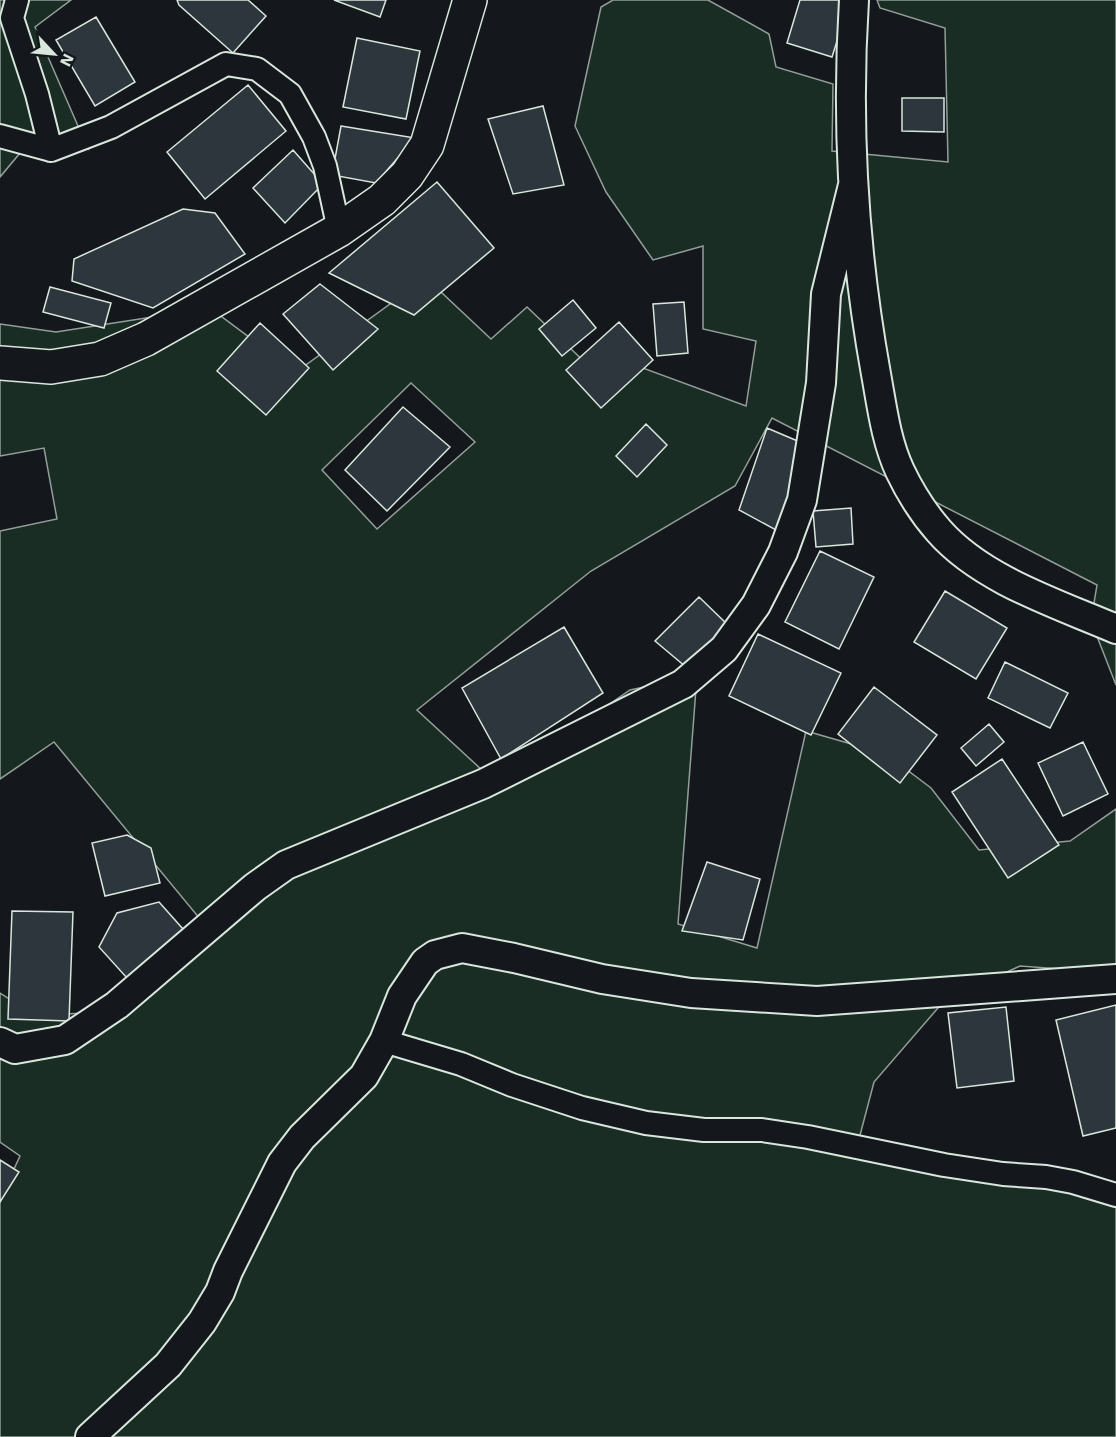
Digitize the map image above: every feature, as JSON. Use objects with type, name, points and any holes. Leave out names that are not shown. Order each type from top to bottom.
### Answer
[{"type":"main road","points":[[0,363],[51,368],[100,359],[146,339],[339,230],[382,200],[407,175],[427,146],[471,0]]},
{"type":"street","points":[[17,0],[12,18],[37,94],[51,150]]},
{"type":"street","points":[[854,0],[851,41],[854,185],[867,326],[888,435],[900,470],[918,503],[940,532],[967,557],[998,577],[1116,629]]},
{"type":"street","points":[[0,136],[51,150],[111,127],[226,64],[256,69],[290,94],[314,137],[325,166],[339,230]]},
{"type":"street","points":[[0,1042],[15,1049],[65,1040],[117,1005],[255,887],[286,865],[503,774],[683,684],[724,649],[756,605],[783,552],[802,500],[821,383],[826,294],[854,185]]},
{"type":"street","points":[[90,1437],[168,1365],[202,1322],[220,1292],[228,1270],[282,1163],[302,1137],[364,1076],[384,1041],[402,996],[425,962],[435,955],[462,948],[514,958],[602,980],[691,993],[818,1001],[1116,979]]},
{"type":"street","points":[[384,1041],[461,1064],[512,1085],[582,1108],[646,1123],[704,1130],[762,1130],[932,1163],[1073,1182],[1116,1195]]},
{"type":"green space","points":[[0,0],[71,0],[35,27],[88,149],[41,128],[0,177]]},
{"type":"green space","points":[[613,0],[708,0],[769,34],[776,67],[833,84],[832,151],[948,162],[945,28],[880,8],[877,0],[1116,0],[1116,685],[1091,621],[1097,585],[772,418],[735,486],[591,571],[417,710],[496,783],[630,690],[697,676],[678,924],[757,948],[806,731],[886,754],[931,788],[979,850],[1070,841],[1116,809],[1116,973],[1020,966],[944,1001],[874,1082],[859,1139],[1116,1191],[1116,1437],[0,1437],[0,1199],[20,1156],[0,1142],[0,993],[9,999],[39,1010],[82,1013],[210,931],[54,742],[0,779],[0,531],[57,519],[44,448],[0,456],[0,324],[56,332],[210,308],[296,372],[426,278],[491,339],[527,307],[615,391],[643,368],[746,406],[756,341],[703,329],[703,246],[653,260],[606,192],[575,126],[601,7]],"holes":[[[411,383],[475,442],[377,529],[322,470]]]},
{"type":"building","points":[[177,0],[248,0],[266,16],[233,53],[179,5]]},
{"type":"building","points":[[334,0],[386,0],[380,17]]},
{"type":"building","points":[[800,0],[850,0],[832,57],[787,43]]},
{"type":"building","points":[[96,17],[135,82],[95,106],[56,40]]},
{"type":"building","points":[[357,38],[420,51],[406,119],[343,107]]},
{"type":"building","points":[[248,85],[286,131],[205,199],[167,152]]},
{"type":"building","points":[[902,98],[944,98],[944,132],[902,131]]},
{"type":"building","points":[[543,106],[564,185],[513,194],[488,119]]},
{"type":"building","points":[[341,126],[415,138],[376,183],[332,175]]},
{"type":"building","points":[[293,150],[323,184],[285,223],[253,188]]},
{"type":"building","points":[[437,182],[494,248],[414,315],[329,273]]},
{"type":"building","points":[[183,209],[215,213],[245,254],[153,308],[72,281],[74,259]]},
{"type":"building","points":[[320,284],[378,329],[333,370],[283,314]]},
{"type":"building","points":[[50,287],[111,303],[104,328],[43,312]]},
{"type":"building","points":[[573,300],[596,328],[562,356],[539,329]]},
{"type":"building","points":[[684,302],[688,353],[657,356],[653,304]]},
{"type":"building","points":[[619,322],[653,360],[601,408],[566,370]]},
{"type":"building","points":[[260,323],[309,368],[266,415],[217,371]]},
{"type":"building","points":[[403,407],[450,447],[387,511],[345,470]]},
{"type":"building","points":[[646,424],[667,445],[637,477],[616,456]]},
{"type":"building","points":[[767,428],[807,445],[776,530],[739,510]]},
{"type":"building","points":[[851,508],[853,544],[816,547],[813,511]]},
{"type":"building","points":[[820,551],[874,577],[839,649],[785,622]]},
{"type":"building","points":[[945,591],[1007,628],[976,679],[914,642]]},
{"type":"building","points":[[699,597],[730,627],[686,667],[655,641]]},
{"type":"building","points":[[564,627],[603,693],[501,759],[462,688]]},
{"type":"building","points":[[758,634],[841,673],[811,735],[729,696]]},
{"type":"building","points":[[1005,662],[1068,693],[1050,728],[988,698]]},
{"type":"building","points":[[874,687],[937,735],[900,783],[838,734]]},
{"type":"building","points":[[989,724],[1004,742],[976,766],[961,748]]},
{"type":"building","points":[[1083,742],[1108,794],[1063,816],[1038,763]]},
{"type":"building","points":[[1002,759],[1059,845],[1008,878],[952,792]]},
{"type":"building","points":[[127,835],[151,848],[160,883],[105,896],[92,843]]},
{"type":"building","points":[[707,862],[760,879],[743,940],[682,931]]},
{"type":"building","points":[[159,902],[183,929],[127,978],[99,947],[117,913]]},
{"type":"building","points":[[12,911],[73,912],[69,1021],[8,1019]]},
{"type":"building","points":[[1116,1005],[1116,1128],[1083,1136],[1056,1020]]},
{"type":"building","points":[[1006,1007],[1014,1081],[957,1088],[948,1013]]},
{"type":"building","points":[[0,1160],[19,1172],[0,1202]]}]
